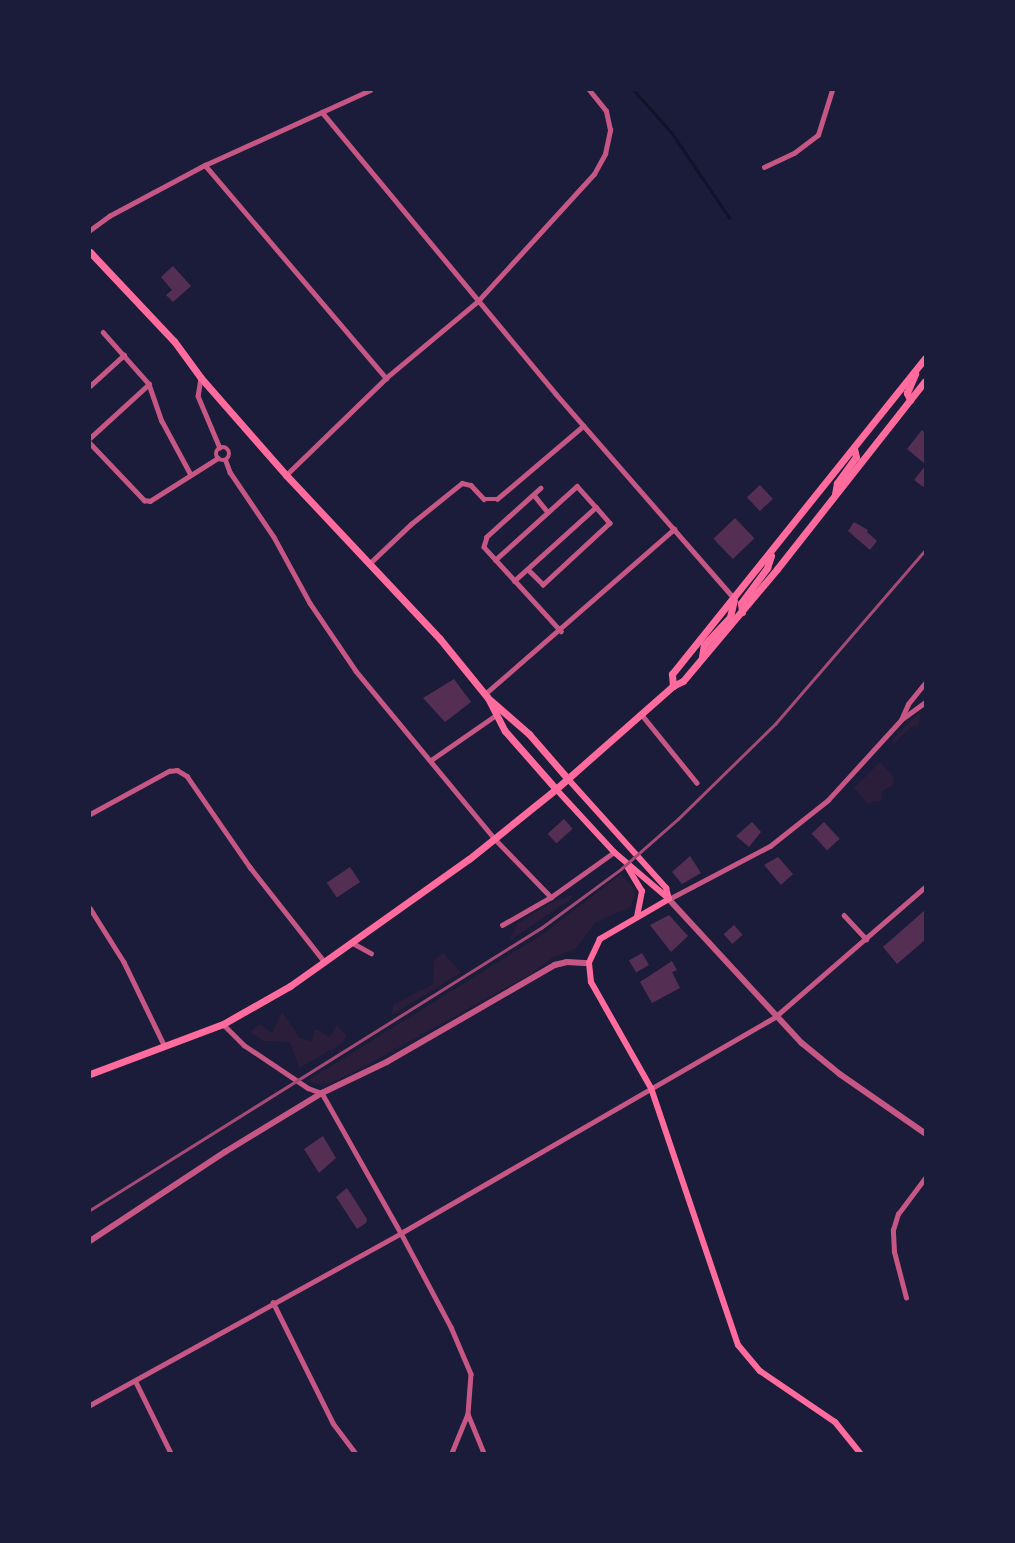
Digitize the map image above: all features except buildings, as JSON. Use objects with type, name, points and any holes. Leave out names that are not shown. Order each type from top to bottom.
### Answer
[{"type":"main road","points":[[90,252],[174,341],[201,378],[286,475],[435,634],[487,696],[529,734],[666,888],[669,899]]},
{"type":"main road","points":[[673,686],[672,674],[771,553],[925,358]]},
{"type":"main road","points":[[910,400],[907,392],[916,369]]},
{"type":"main road","points":[[90,1074],[223,1024],[290,986],[495,839],[556,789],[673,686],[683,681],[742,612],[925,381]]},
{"type":"main road","points":[[835,495],[837,483],[856,457],[854,448]]},
{"type":"main road","points":[[742,612],[741,603],[767,568],[771,553]]},
{"type":"main road","points":[[701,659],[704,645],[730,617],[734,598]]},
{"type":"main road","points":[[487,696],[496,715],[515,743],[556,789],[614,852],[669,899]]},
{"type":"main road","points":[[627,864],[642,891],[637,917]]},
{"type":"main road","points":[[669,899],[600,939],[589,963],[595,991],[651,1088],[738,1345],[760,1371],[835,1422],[860,1453]]},
{"type":"street","points":[[90,230],[109,216],[205,165],[370,90]]},
{"type":"street","points":[[286,475],[386,378],[478,302],[594,174],[605,154],[610,130],[606,111],[589,90]]},
{"type":"street","points":[[764,167],[794,153],[818,135],[832,90]]},
{"type":"street","points":[[322,112],[583,426],[734,598]]},
{"type":"street","points":[[205,165],[386,378]]},
{"type":"street","points":[[103,332],[149,384],[162,421],[190,473]]},
{"type":"street","points":[[90,386],[124,355]]},
{"type":"street","points":[[201,378],[198,396],[220,448],[218,458]]},
{"type":"street","points":[[90,438],[149,384]]},
{"type":"street","points":[[369,564],[411,524],[462,483],[471,485],[484,499],[497,499],[583,426]]},
{"type":"street","points":[[90,443],[144,500],[150,502],[190,473],[218,458],[226,460]]},
{"type":"street","points":[[220,448],[229,450],[226,460],[230,472],[269,528],[339,648],[495,839],[551,897]]},
{"type":"street","points":[[495,560],[576,486],[610,523],[543,585],[528,570]]},
{"type":"street","points":[[541,488],[484,542],[484,547],[514,582],[561,630]]},
{"type":"street","points":[[534,495],[548,512]]},
{"type":"street","points":[[514,582],[596,507]]},
{"type":"street","points":[[487,696],[674,529]]},
{"type":"street","points":[[901,720],[908,704],[925,683]]},
{"type":"street","points":[[925,702],[901,720],[849,780],[778,840],[669,899],[775,1017],[827,1065],[925,1133]]},
{"type":"street","points":[[431,760],[496,715]]},
{"type":"street","points":[[642,715],[697,783]]},
{"type":"street","points":[[90,814],[168,771],[177,770],[188,776],[250,867],[324,961]]},
{"type":"street","points":[[502,925],[551,897],[614,852]]},
{"type":"street","points":[[90,1404],[136,1382],[156,1368],[273,1302],[401,1233],[775,1017],[925,887]]},
{"type":"street","points":[[90,908],[124,962],[165,1047]]},
{"type":"street","points":[[844,915],[866,939]]},
{"type":"street","points":[[351,942],[371,953]]},
{"type":"street","points":[[90,1241],[166,1190],[322,1094],[387,1062],[555,966],[567,962],[589,963]]},
{"type":"street","points":[[223,1024],[244,1045],[308,1088],[322,1094],[401,1233],[466,1358],[472,1395],[468,1414],[452,1453]]},
{"type":"street","points":[[906,1298],[894,1252],[893,1230],[898,1214],[925,1178]]},
{"type":"street","points":[[273,1302],[301,1353],[333,1423],[356,1453]]},
{"type":"street","points":[[136,1382],[171,1453]]},
{"type":"street","points":[[468,1414],[484,1453]]},
{"type":"shaded area","points":[[921,711],[919,725],[911,727],[892,745],[893,739]]},
{"type":"shaded area","points":[[880,762],[893,776],[894,784],[882,791],[881,802],[872,801],[869,805],[854,788]]},
{"type":"shaded area","points":[[621,874],[636,890],[631,907],[596,922],[575,949],[552,958],[529,975],[360,1069],[333,1082],[318,1084],[307,1081],[543,934]]},
{"type":"shaded area","points":[[572,895],[571,899],[509,941],[517,924],[550,903]]},
{"type":"shaded area","points":[[443,952],[461,973],[392,1015],[393,1005],[433,984],[434,961]]},
{"type":"shaded area","points":[[282,1012],[300,1038],[312,1042],[315,1029],[330,1037],[337,1025],[346,1035],[343,1043],[299,1068],[290,1042],[263,1041],[250,1032],[260,1024],[272,1033]]},
{"type":"waterway","points":[[634,90],[672,133],[729,217]]},
{"type":"railway","points":[[90,1210],[541,928],[621,869],[678,819],[775,724],[925,550]]}]
